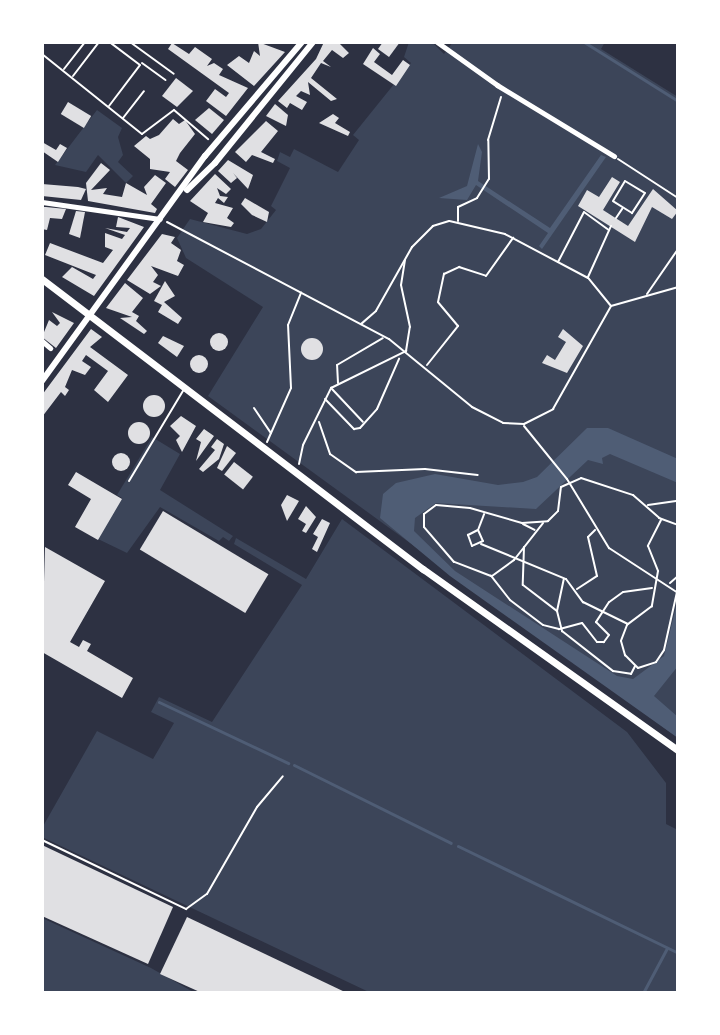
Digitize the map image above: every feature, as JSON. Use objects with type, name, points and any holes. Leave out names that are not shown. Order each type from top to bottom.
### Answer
[{"type":"main road","points":[[42,279],[92,313],[293,473],[678,750]]},
{"type":"street","points":[[42,381],[215,145],[302,42]]},
{"type":"street","points":[[179,198],[215,163],[313,42]]},
{"type":"street","points":[[437,42],[504,90],[614,156]]},
{"type":"street","points":[[42,202],[162,219]]},
{"type":"street","points":[[42,341],[50,348]]},
{"type":"lane","points":[[129,481],[185,388]]},
{"type":"path","points":[[64,69],[85,42]]},
{"type":"path","points":[[73,76],[99,42]]},
{"type":"path","points":[[110,42],[165,80]]},
{"type":"path","points":[[130,42],[174,74]]},
{"type":"path","points":[[42,54],[142,134],[174,110],[215,145]]},
{"type":"path","points":[[109,106],[148,55]]},
{"type":"path","points":[[458,222],[458,207],[472,202],[484,188],[488,140],[504,90]]},
{"type":"path","points":[[123,118],[144,91]]},
{"type":"path","points":[[614,156],[640,177],[678,198]]},
{"type":"path","points":[[635,187],[640,177]]},
{"type":"path","points":[[625,181],[635,187],[645,193],[632,213],[613,201],[625,181]]},
{"type":"path","points":[[616,218],[623,207]]},
{"type":"path","points":[[558,263],[584,212],[609,230]]},
{"type":"path","points":[[162,219],[384,337],[426,366],[483,414],[524,424],[553,409],[611,306],[618,301],[678,287]]},
{"type":"path","points":[[361,324],[376,311],[405,259],[433,226],[458,222],[513,238],[588,278],[608,297],[618,301]]},
{"type":"path","points":[[588,278],[611,226]]},
{"type":"path","points":[[426,366],[458,326],[438,302],[444,274],[459,267],[486,276],[513,238]]},
{"type":"path","points":[[647,295],[678,249]]},
{"type":"path","points":[[293,473],[319,421],[331,388],[399,358],[406,351],[410,327],[401,285],[405,259]]},
{"type":"path","points":[[263,450],[291,388],[288,325],[302,292]]},
{"type":"path","points":[[608,297],[611,306]]},
{"type":"path","points":[[338,384],[337,365],[384,337]]},
{"type":"path","points":[[325,399],[354,429],[365,423],[391,383],[399,358]]},
{"type":"path","points":[[331,388],[365,423]]},
{"type":"path","points":[[254,408],[267,419],[272,434]]},
{"type":"path","points":[[319,421],[330,454],[356,472],[425,469],[478,475]]},
{"type":"path","points":[[524,424],[551,464],[567,480],[595,529],[619,558],[655,579],[669,584],[677,592],[664,650],[648,667],[635,666],[622,648],[629,624],[650,610],[652,588],[655,579],[658,571],[648,546],[662,519]]},
{"type":"path","points":[[491,576],[517,555],[536,530],[558,511],[557,493],[567,480],[581,478],[610,484],[646,505],[662,519],[678,525]]},
{"type":"path","points":[[646,505],[659,499],[678,501]]},
{"type":"path","points":[[536,530],[522,523],[436,505],[424,514],[424,527],[459,566],[491,576],[528,616],[562,629],[613,671],[631,674],[635,666]]},
{"type":"path","points":[[478,530],[484,514]]},
{"type":"path","points":[[522,523],[545,521]]},
{"type":"path","points":[[576,589],[597,576],[588,537],[595,529]]},
{"type":"path","points":[[478,530],[483,534],[481,544]]},
{"type":"path","points":[[478,530],[469,532],[468,541],[517,555],[526,564],[564,578],[576,589],[583,602],[629,624]]},
{"type":"path","points":[[524,547],[526,589],[557,611]]},
{"type":"path","points":[[669,584],[678,576]]},
{"type":"path","points":[[562,629],[557,611],[564,578]]},
{"type":"path","points":[[562,629],[582,623],[597,642],[604,642],[609,635],[596,622],[601,612],[623,592],[652,588]]},
{"type":"path","points":[[42,840],[186,909],[207,894],[257,807],[283,776]]},
{"type":"shaded area","points":[[409,42],[432,42],[444,54],[453,42],[605,42],[601,49],[678,97],[678,738],[208,396],[263,307],[186,258],[177,238],[190,219],[247,234],[261,229],[276,210],[271,206],[290,168],[277,161],[280,152],[290,157],[294,149],[338,172],[359,140],[353,135],[411,63],[404,57]]},
{"type":"shaded area","points":[[97,110],[122,128],[118,137],[123,155],[118,162],[133,176],[126,183],[98,155],[86,172],[55,165]]},
{"type":"shaded area","points":[[478,144],[482,152],[478,181],[550,228],[601,155],[606,157],[542,249],[539,246],[548,233],[476,185],[467,200],[439,198],[467,186]]},
{"type":"shaded area","points":[[587,428],[608,428],[678,459],[678,483],[610,454],[602,458],[603,464],[588,460],[536,509],[436,503],[415,518],[414,531],[455,571],[617,676],[633,679],[664,656],[678,599],[678,666],[654,696],[678,717],[678,738],[450,576],[380,518],[383,494],[396,483],[435,474],[498,485],[523,482],[537,477]]},
{"type":"shaded area","points":[[152,437],[180,454],[160,490],[233,536],[229,541],[223,537],[219,541],[160,507],[127,553],[98,539],[122,498],[117,495]]},
{"type":"shaded area","points":[[342,519],[627,732],[666,783],[666,824],[678,830],[678,993],[371,993],[42,837],[42,828],[97,731],[153,759],[174,723],[151,712],[159,697],[212,722],[302,585],[234,544],[236,538],[306,579]]},
{"type":"shaded area","points":[[42,918],[151,968],[195,993],[42,993]]},
{"type":"building","points":[[258,42],[285,52],[254,86],[227,65],[239,56],[249,63],[254,51],[260,56]]},
{"type":"building","points":[[324,42],[338,42],[349,53],[343,58],[332,50],[323,61],[331,67],[321,63],[311,78],[337,99],[331,101],[308,82],[310,95],[301,91],[296,96],[307,102],[302,110],[290,103],[287,108],[278,101],[316,59]]},
{"type":"building","points":[[383,42],[400,42],[389,57],[378,49]]},
{"type":"building","points":[[172,43],[189,54],[195,47],[212,59],[207,66],[214,63],[223,69],[219,75],[248,88],[226,116],[206,101],[215,89],[226,97],[229,93],[168,49]]},
{"type":"building","points":[[373,48],[380,54],[374,62],[392,75],[403,60],[410,65],[396,86],[363,64]]},
{"type":"building","points":[[176,78],[193,91],[177,107],[162,96]]},
{"type":"building","points":[[68,102],[91,116],[84,128],[61,114]]},
{"type":"building","points":[[275,104],[288,115],[286,126],[266,116]]},
{"type":"building","points":[[209,108],[224,120],[212,134],[195,120]]},
{"type":"building","points":[[333,114],[339,118],[335,123],[350,132],[348,136],[319,123]]},
{"type":"building","points":[[173,119],[179,124],[185,120],[195,134],[176,161],[188,170],[175,187],[165,179],[170,172],[150,169],[150,159],[134,146],[146,136],[150,139],[159,135]]},
{"type":"building","points":[[266,121],[278,131],[261,152],[275,159],[273,163],[252,155],[246,162],[235,152]]},
{"type":"building","points":[[42,142],[56,150],[60,144],[67,148],[58,162],[42,151]]},
{"type":"building","points":[[228,160],[253,175],[248,189],[233,173],[237,178],[231,183],[218,171]]},
{"type":"building","points":[[101,163],[110,170],[91,190],[107,188],[103,194],[122,197],[126,183],[147,195],[144,187],[155,175],[166,183],[151,204],[157,209],[155,213],[88,201],[86,183]]},
{"type":"building","points":[[215,174],[231,189],[226,194],[217,188],[220,196],[228,197],[224,203],[218,198],[215,203],[233,208],[227,218],[234,223],[231,227],[203,222],[208,213],[190,201]]},
{"type":"building","points":[[612,177],[620,182],[603,210],[628,226],[653,189],[678,211],[672,219],[652,207],[635,242],[578,206],[587,190],[599,197]]},
{"type":"building","points":[[42,184],[86,189],[81,200],[42,196]]},
{"type":"building","points":[[245,198],[269,212],[267,222],[252,215],[241,204]]},
{"type":"building","points":[[42,207],[66,209],[62,219],[50,218],[47,230],[42,229]]},
{"type":"building","points":[[76,211],[85,212],[80,238],[69,234]]},
{"type":"building","points":[[118,217],[144,227],[94,296],[62,277],[72,267],[93,279],[96,275],[45,255],[50,243],[103,263],[113,250],[105,247],[105,233],[122,239],[125,235],[105,228],[127,232],[130,228],[116,227]]},
{"type":"building","points":[[162,234],[175,237],[171,243],[181,250],[177,261],[184,265],[178,276],[151,266],[158,275],[153,282],[161,286],[150,294],[127,280]]},
{"type":"building","points":[[165,281],[175,296],[164,302],[182,318],[178,324],[158,312],[162,305],[154,301]]},
{"type":"building","points":[[125,283],[143,298],[132,312],[139,316],[136,321],[147,331],[144,334],[120,318],[132,317],[106,308]]},
{"type":"building","points":[[52,312],[74,323],[56,348],[42,337],[49,320],[57,326],[60,323]]},
{"type":"building","points":[[91,329],[102,337],[90,347],[128,375],[108,402],[94,390],[108,371],[86,355],[82,361],[91,367],[85,375],[72,370],[65,387],[69,390],[65,396],[61,392],[42,417],[42,395]]},
{"type":"building","points":[[563,329],[583,346],[567,373],[542,363],[547,355],[555,360],[566,342],[558,337]]},
{"type":"building","points":[[219,333],[228,342],[219,351],[210,342]]},
{"type":"building","points":[[163,336],[184,346],[177,357],[158,343]]},
{"type":"building","points":[[312,338],[323,349],[312,360],[301,349]]},
{"type":"building","points":[[199,355],[208,364],[199,373],[190,364]]},
{"type":"building","points":[[154,395],[162,398],[165,406],[162,414],[154,417],[146,414],[143,406],[146,398]]},
{"type":"building","points":[[181,416],[196,426],[182,452],[176,440],[180,436],[170,426]]},
{"type":"building","points":[[139,422],[147,425],[150,433],[147,441],[139,444],[131,441],[128,433],[131,425]]},
{"type":"building","points":[[204,429],[214,436],[196,461],[201,442],[196,439]]},
{"type":"building","points":[[217,439],[224,444],[219,459],[203,472],[199,469],[215,450],[211,447]]},
{"type":"building","points":[[227,446],[236,453],[222,471],[217,468]]},
{"type":"building","points":[[121,453],[130,462],[121,471],[112,462]]},
{"type":"building","points":[[234,462],[253,477],[243,489],[224,475]]},
{"type":"building","points":[[76,472],[122,499],[98,540],[75,527],[91,499],[68,485]]},
{"type":"building","points":[[287,495],[299,501],[287,521],[281,505]]},
{"type":"building","points":[[306,506],[316,517],[306,533],[302,531],[306,524],[298,519]]},
{"type":"building","points":[[163,511],[268,574],[245,613],[140,550]]},
{"type":"building","points":[[322,519],[330,523],[317,552],[312,549],[318,537],[313,534]]},
{"type":"building","points":[[45,547],[105,581],[70,642],[79,647],[83,640],[91,644],[87,651],[133,678],[122,698],[42,652]]},
{"type":"building","points":[[42,845],[173,907],[148,964],[42,916]]},
{"type":"building","points":[[187,917],[347,993],[202,993],[160,974]]},
{"type":"waterway","points":[[584,42],[678,101]]},
{"type":"waterway","points":[[159,702],[288,763]]},
{"type":"waterway","points":[[294,765],[451,843]]},
{"type":"waterway","points":[[458,846],[678,953]]},
{"type":"waterway","points":[[643,993],[667,948]]}]
